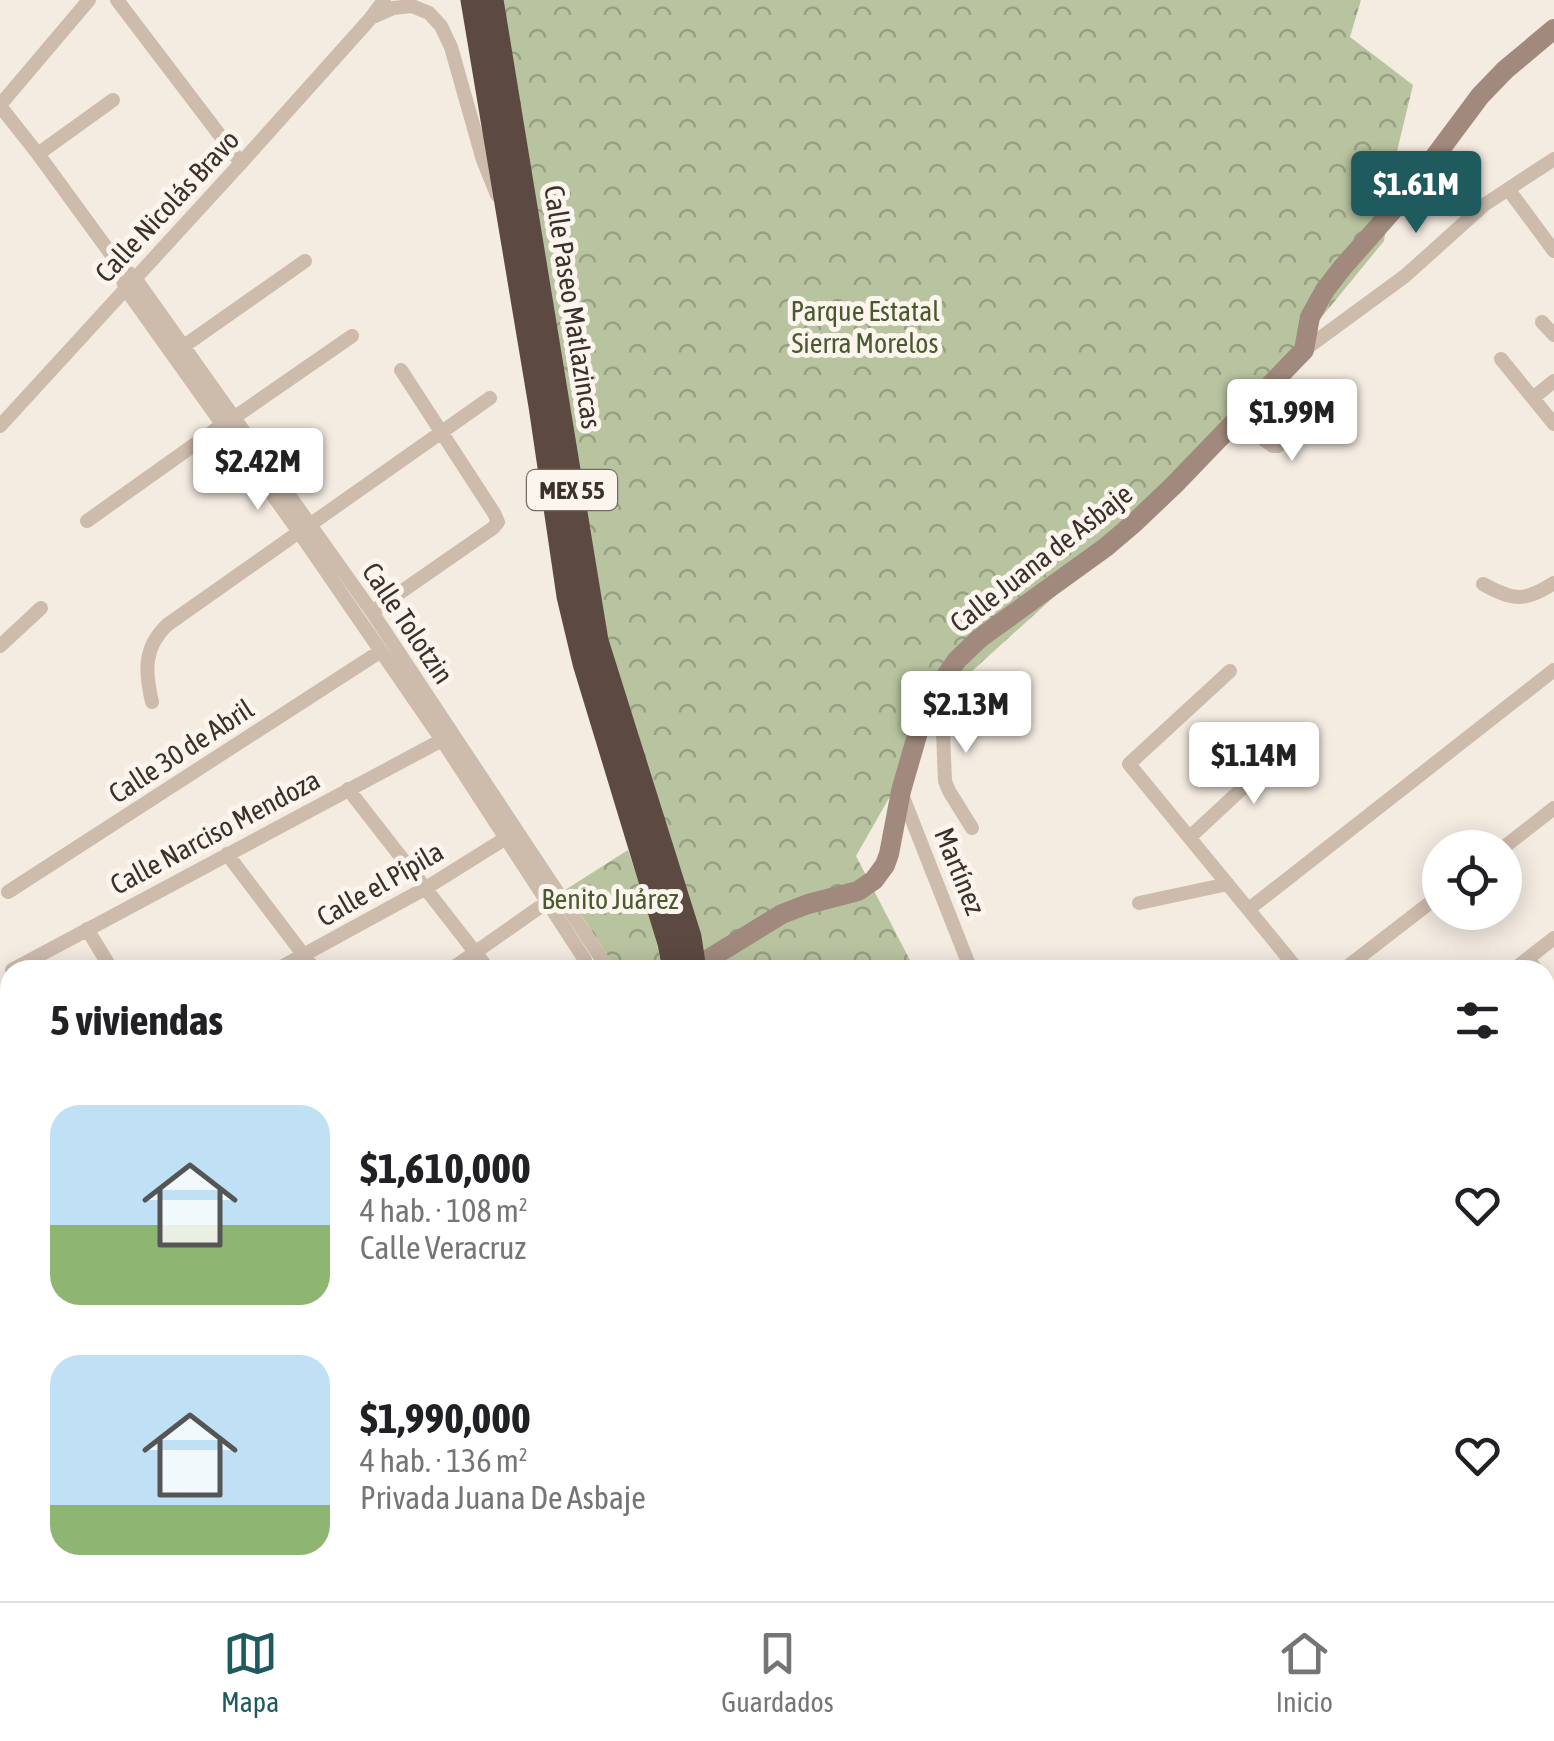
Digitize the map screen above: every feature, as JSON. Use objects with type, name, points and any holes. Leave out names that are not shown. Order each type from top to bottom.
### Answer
[{"type":"highway","name":"Calle Paseo Matlazincas","points":[[473,0],[509,224],[596,640],[689,938],[688,960]]},
{"type":"highway","name":"Calle Paseo Matlazincas","points":[[492,0],[550,407]]},
{"type":"street","points":[[0,105],[88,0]]},
{"type":"street","points":[[118,0],[241,164]]},
{"type":"street","name":"Calle Nicolás Bravo","points":[[0,426],[241,164],[384,0]]},
{"type":"street","points":[[370,19],[393,8],[412,6],[429,12],[441,26],[483,160],[509,224]]},
{"type":"street","name":"Calle Juana de Asbaje","points":[[703,960],[782,914],[858,892],[880,873],[920,725],[931,698],[957,660],[980,638],[1132,524],[1304,350],[1310,316],[1342,268],[1407,194],[1480,96],[1504,70],[1554,29]]},
{"type":"street","points":[[38,154],[113,100]]},
{"type":"street","name":"Calle Tolotzin","points":[[0,105],[305,528],[372,612],[591,956]]},
{"type":"street","points":[[1304,350],[1405,276],[1467,219],[1554,159]]},
{"type":"street","points":[[1508,189],[1554,251]]},
{"type":"street","points":[[184,346],[305,261]]},
{"type":"street","name":"Calle Tolotzin","points":[[130,283],[184,346],[228,421]]},
{"type":"street","points":[[1542,322],[1554,335]]},
{"type":"street","points":[[87,521],[352,336]]},
{"type":"street","points":[[1500,359],[1554,424]]},
{"type":"street","points":[[372,612],[496,526],[497,518],[401,370]]},
{"type":"street","points":[[1533,398],[1554,381]]},
{"type":"street","points":[[1237,420],[1278,446],[1335,396]]},
{"type":"street","points":[[152,702],[147,681],[148,658],[157,635],[490,398]]},
{"type":"street","name":"Calle Tolotzin","points":[[305,528],[381,651],[548,902],[596,960]]},
{"type":"street","points":[[1483,584],[1512,598],[1536,594],[1554,583]]},
{"type":"street","points":[[0,646],[42,608]]},
{"type":"street","name":"Calle 30 de Abril","points":[[8,892],[381,651]]},
{"type":"street","points":[[1249,910],[1554,670]]},
{"type":"street","points":[[1230,671],[1131,760],[1130,766],[1290,960]]},
{"type":"street","points":[[931,698],[943,732],[949,790],[972,828]]},
{"type":"street","name":"Calle Narciso Mendoza","points":[[31,960],[442,740]]},
{"type":"street","points":[[1190,837],[1289,745]]},
{"type":"street","points":[[348,789],[481,960]]},
{"type":"street","name":"Martínez","points":[[901,791],[967,960]]},
{"type":"street","points":[[1522,833],[1554,808]]},
{"type":"street","name":"Calle el Pípila","points":[[295,960],[426,888],[506,838]]},
{"type":"street","points":[[227,854],[308,960]]},
{"type":"street","points":[[1139,903],[1228,884]]},
{"type":"street","points":[[464,960],[548,902]]},
{"type":"street","points":[[1356,960],[1422,910]]},
{"type":"street","points":[[87,929],[106,960]]},
{"type":"street","points":[[1526,960],[1554,938]]},
{"type":"street","points":[[586,960],[591,956]]},
{"type":"green space","name":"Parque Estatal Sierra Morelos","points":[[478,0],[1361,0],[1350,37],[1413,85],[1398,147],[1384,241],[1238,419],[1133,525],[950,691],[856,856],[910,960],[677,960],[589,657]]},
{"type":"green space","name":"Benito Juárez","points":[[628,850],[661,960],[610,960],[565,890]]}]
